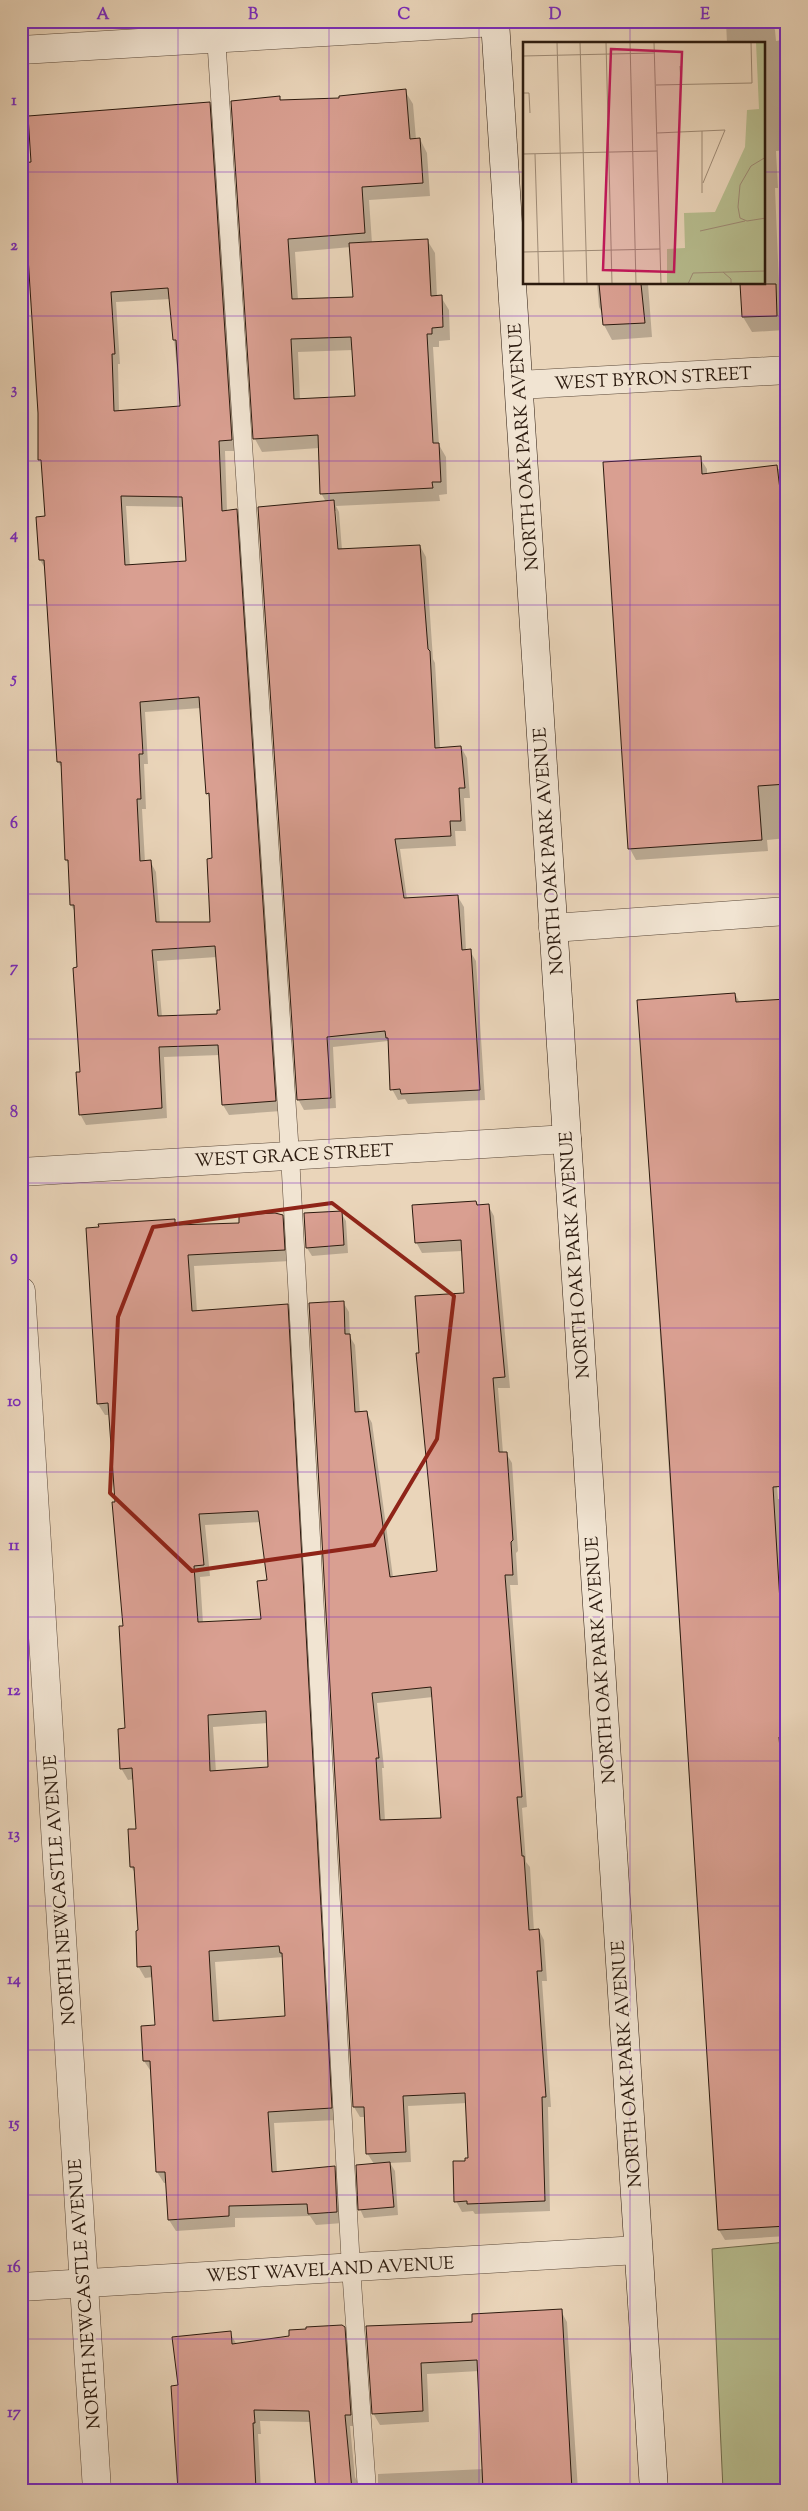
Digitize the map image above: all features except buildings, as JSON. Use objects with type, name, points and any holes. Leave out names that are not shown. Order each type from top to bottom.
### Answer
[{"type":"street","points":[[21,50],[216,30],[495,22]]},
{"type":"street","name":"NORTH OAK PARK AVENUE","points":[[495,22],[654,2490]]},
{"type":"street","name":"WEST BYRON STREET","points":[[519,385],[787,370]]},
{"type":"street","points":[[553,928],[787,911]]},
{"type":"street","name":"WEST GRACE STREET","points":[[21,1172],[567,1139]]},
{"type":"street","name":"NORTH NEWCASTLE AVENUE","points":[[21,1291],[97,2490]]},
{"type":"street","name":"WEST WAVELAND AVENUE","points":[[21,2287],[638,2250]]},
{"type":"lane","points":[[216,30],[290,1155],[352,2268],[367,2490]]},
{"type":"highlighted area","points":[[332,1203],[454,1296],[437,1439],[374,1545],[192,1571],[110,1493],[118,1317],[153,1227]]},
{"type":"green space","points":[[787,2242],[787,2490],[723,2490],[712,2249]]}]
